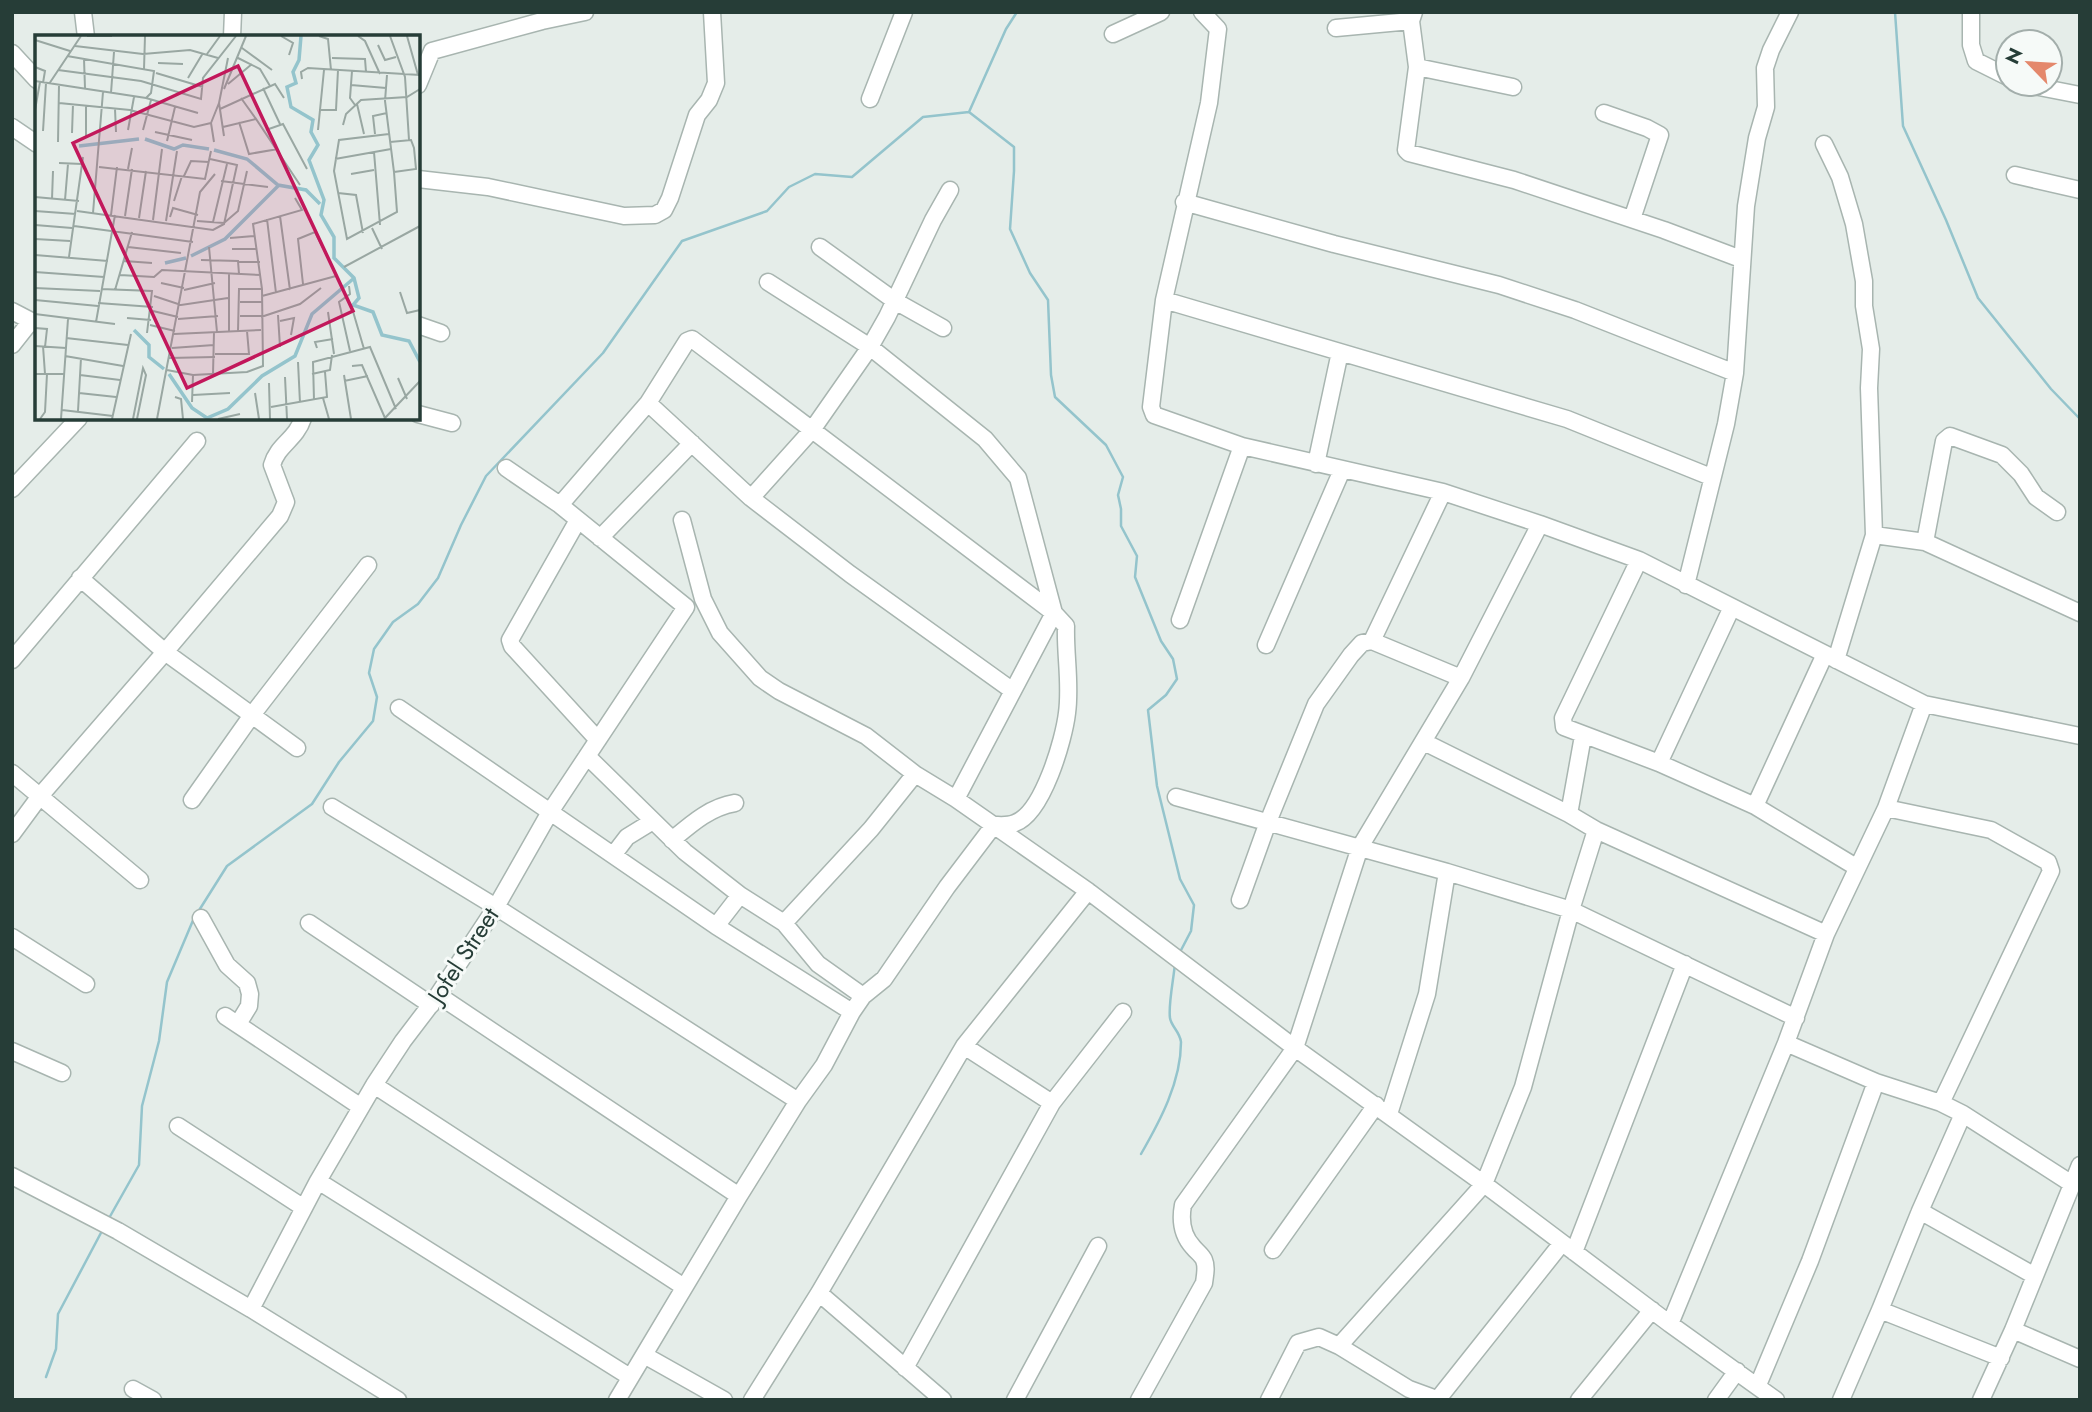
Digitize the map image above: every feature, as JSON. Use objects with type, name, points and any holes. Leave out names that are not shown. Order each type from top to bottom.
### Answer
[{"type":"street","points":[[83,12],[86,35]]},
{"type":"street","points":[[233,12],[235,34]]},
{"type":"street","points":[[420,75],[425,51],[542,17],[585,12]]},
{"type":"street","points":[[420,179],[488,187],[624,216],[645,217],[664,210],[697,114],[709,100],[716,83],[712,12]]},
{"type":"street","points":[[870,99],[904,12]]},
{"type":"street","points":[[1113,34],[1161,12]]},
{"type":"street","points":[[1202,12],[1218,29],[1209,103],[1184,202],[1164,300],[1152,412],[1242,446],[1443,492],[1540,524],[1639,560],[1924,704],[2080,736]]},
{"type":"street","points":[[1686,585],[1726,424],[1735,373],[1741,259],[1757,138],[1766,107],[1765,68],[1790,12]]},
{"type":"street","points":[[1971,12],[1971,44],[1976,61],[1994,70]]},
{"type":"street","points":[[1336,28],[1413,17],[1417,67],[1406,150],[1409,153],[1514,180],[1741,259]]},
{"type":"street","points":[[12,53],[35,78]]},
{"type":"street","points":[[1417,67],[1513,86]]},
{"type":"street","points":[[1604,113],[1660,135],[1632,219]]},
{"type":"street","points":[[12,127],[35,143]]},
{"type":"street","points":[[1755,806],[1830,657],[1874,535],[1869,388],[1871,349],[1864,306],[1864,281],[1854,224],[1840,177],[1824,144]]},
{"type":"street","points":[[2015,175],[2080,190]]},
{"type":"street","points":[[751,498],[812,430],[870,347],[950,190]]},
{"type":"street","points":[[1184,202],[1334,244],[1499,285],[1575,310],[1735,373]]},
{"type":"street","points":[[820,247],[895,300],[943,328]]},
{"type":"street","points":[[768,282],[870,347],[985,439],[1018,478],[1054,613],[956,799]]},
{"type":"street","points":[[1164,300],[1567,419],[1712,477]]},
{"type":"street","points":[[12,311],[34,322],[12,345]]},
{"type":"street","points":[[420,326],[441,333]]},
{"type":"street","points":[[561,505],[648,403],[687,341],[692,340],[1054,613],[1066,626],[1068,712],[1060,747],[1034,807],[1016,823],[994,825],[947,887],[884,979],[863,996],[824,1065],[798,1101],[739,1196],[617,1400]]},
{"type":"street","points":[[1316,464],[1340,352]]},
{"type":"street","points":[[648,403],[751,498],[850,574],[1013,691]]},
{"type":"street","points":[[420,415],[452,423]]},
{"type":"street","points":[[14,484],[77,420]]},
{"type":"street","points":[[12,834],[40,796],[284,509],[286,502],[272,465],[279,448],[293,438],[302,420]]},
{"type":"street","points":[[1925,542],[1944,441],[1950,436],[2002,454],[2021,474],[2036,497],[2057,512]]},
{"type":"street","points":[[12,660],[197,441]]},
{"type":"street","points":[[506,468],[561,505],[600,537],[692,443]]},
{"type":"street","points":[[1180,620],[1242,446]]},
{"type":"street","points":[[1266,645],[1342,470]]},
{"type":"street","points":[[1372,641],[1443,492]]},
{"type":"street","points":[[578,520],[510,640],[512,646],[598,740]]},
{"type":"street","points":[[681,520],[703,599],[720,633],[760,678],[779,691],[866,736],[915,774],[956,799],[1088,891],[1295,1048],[1776,1400]]},
{"type":"street","points":[[1139,1400],[1204,1283],[1204,1258],[1183,1231],[1180,1217],[1183,1205],[1295,1048],[1360,847],[1461,678],[1540,524]]},
{"type":"street","points":[[1874,535],[1925,542],[2080,613]]},
{"type":"street","name":"Jofel Street","points":[[251,1309],[318,1181],[374,1085],[435,1000],[496,907],[550,812],[686,607],[600,537]]},
{"type":"street","points":[[1639,560],[1563,718],[1564,727],[1659,763],[1755,806],[1856,867]]},
{"type":"street","points":[[192,800],[252,715],[368,565]]},
{"type":"street","points":[[80,578],[165,652],[297,748]]},
{"type":"street","points":[[1659,763],[1732,607]]},
{"type":"street","points":[[1240,900],[1316,704],[1362,643],[1372,641],[1461,678]]},
{"type":"street","points":[[1670,1324],[1796,1018],[1826,934],[1886,808],[1924,704]]},
{"type":"street","points":[[399,708],[716,926],[852,1012]]},
{"type":"street","points":[[1569,814],[1583,736]]},
{"type":"street","points":[[1424,742],[1596,830],[1826,934]]},
{"type":"street","points":[[587,756],[672,840],[740,895],[784,923],[818,964],[863,996]]},
{"type":"street","points":[[12,773],[140,880]]},
{"type":"street","points":[[784,923],[871,829],[915,774]]},
{"type":"street","points":[[1176,797],[1360,847],[1571,910],[1796,1018]]},
{"type":"street","points":[[672,840],[719,806],[735,803]]},
{"type":"street","points":[[332,807],[496,907],[798,1101]]},
{"type":"street","points":[[1886,808],[1991,830],[2048,862],[2051,872],[1941,1103]]},
{"type":"street","points":[[614,854],[627,837],[653,821]]},
{"type":"street","points":[[1339,1346],[1484,1184],[1523,1087],[1571,910],[1596,830]]},
{"type":"street","points":[[1273,1250],[1382,1110],[1427,994],[1447,872]]},
{"type":"street","points":[[752,1400],[819,1293],[964,1046],[1088,891]]},
{"type":"street","points":[[716,926],[740,895]]},
{"type":"street","points":[[201,918],[227,965],[247,983],[250,994],[248,1006],[232,1020],[361,1107]]},
{"type":"street","points":[[309,923],[435,1000],[739,1196]]},
{"type":"street","points":[[12,937],[86,984]]},
{"type":"street","points":[[1269,1400],[1298,1343],[1319,1337],[1339,1346],[1406,1394],[1438,1399],[1568,1248],[1685,964]]},
{"type":"street","points":[[905,1368],[1052,1103],[1123,1012]]},
{"type":"street","points":[[1786,1043],[1877,1082],[1941,1103],[1964,1114],[2072,1184]]},
{"type":"street","points":[[964,1046],[1052,1103]]},
{"type":"street","points":[[12,1051],[62,1073]]},
{"type":"street","points":[[1758,1385],[1810,1261],[1877,1082]]},
{"type":"street","points":[[374,1085],[684,1287]]},
{"type":"street","points":[[1840,1400],[1964,1114]]},
{"type":"street","points":[[178,1126],[304,1208]]},
{"type":"street","points":[[1981,1400],[2014,1330],[2080,1165]]},
{"type":"street","points":[[12,1176],[118,1231],[398,1400]]},
{"type":"street","points":[[318,1181],[630,1377]]},
{"type":"street","points":[[1920,1211],[2035,1276]]},
{"type":"street","points":[[1014,1400],[1098,1246]]},
{"type":"street","points":[[819,1293],[943,1400]]},
{"type":"street","points":[[1880,1310],[2001,1358]]},
{"type":"street","points":[[1579,1400],[1652,1311]]},
{"type":"street","points":[[2014,1330],[2080,1359]]},
{"type":"street","points":[[644,1355],[724,1400]]},
{"type":"street","points":[[1716,1400],[1737,1371]]},
{"type":"street","points":[[133,1389],[153,1400]]},
{"type":"waterway","points":[[969,112],[1006,29],[1017,12]]},
{"type":"waterway","points":[[1895,12],[1903,126],[1978,298],[2051,389],[2080,419]]},
{"type":"waterway","points":[[198,912],[227,866],[312,804],[339,762],[373,721],[377,697],[369,673],[374,649],[393,622],[418,604],[438,578],[486,476],[603,353],[682,241],[767,211],[789,187],[815,174],[852,177],[923,117],[969,112],[1014,147],[1010,229],[1030,273],[1048,300],[1051,375],[1055,397],[1106,445],[1123,477],[1118,495],[1121,526],[1137,556],[1135,577],[1161,641],[1173,659],[1177,679],[1166,695],[1148,710],[1157,786],[1180,879],[1194,905],[1191,931],[1179,954]]},
{"type":"waterway","points":[[108,1220],[139,1165],[142,1106],[159,1041],[167,982],[194,918]]},
{"type":"waterway","points":[[1141,1154],[1168,1101],[1180,1057],[1181,1042],[1171,1021],[1170,1012],[1175,963]]},
{"type":"waterway","points":[[46,1377],[56,1349],[58,1314],[103,1229]]}]
